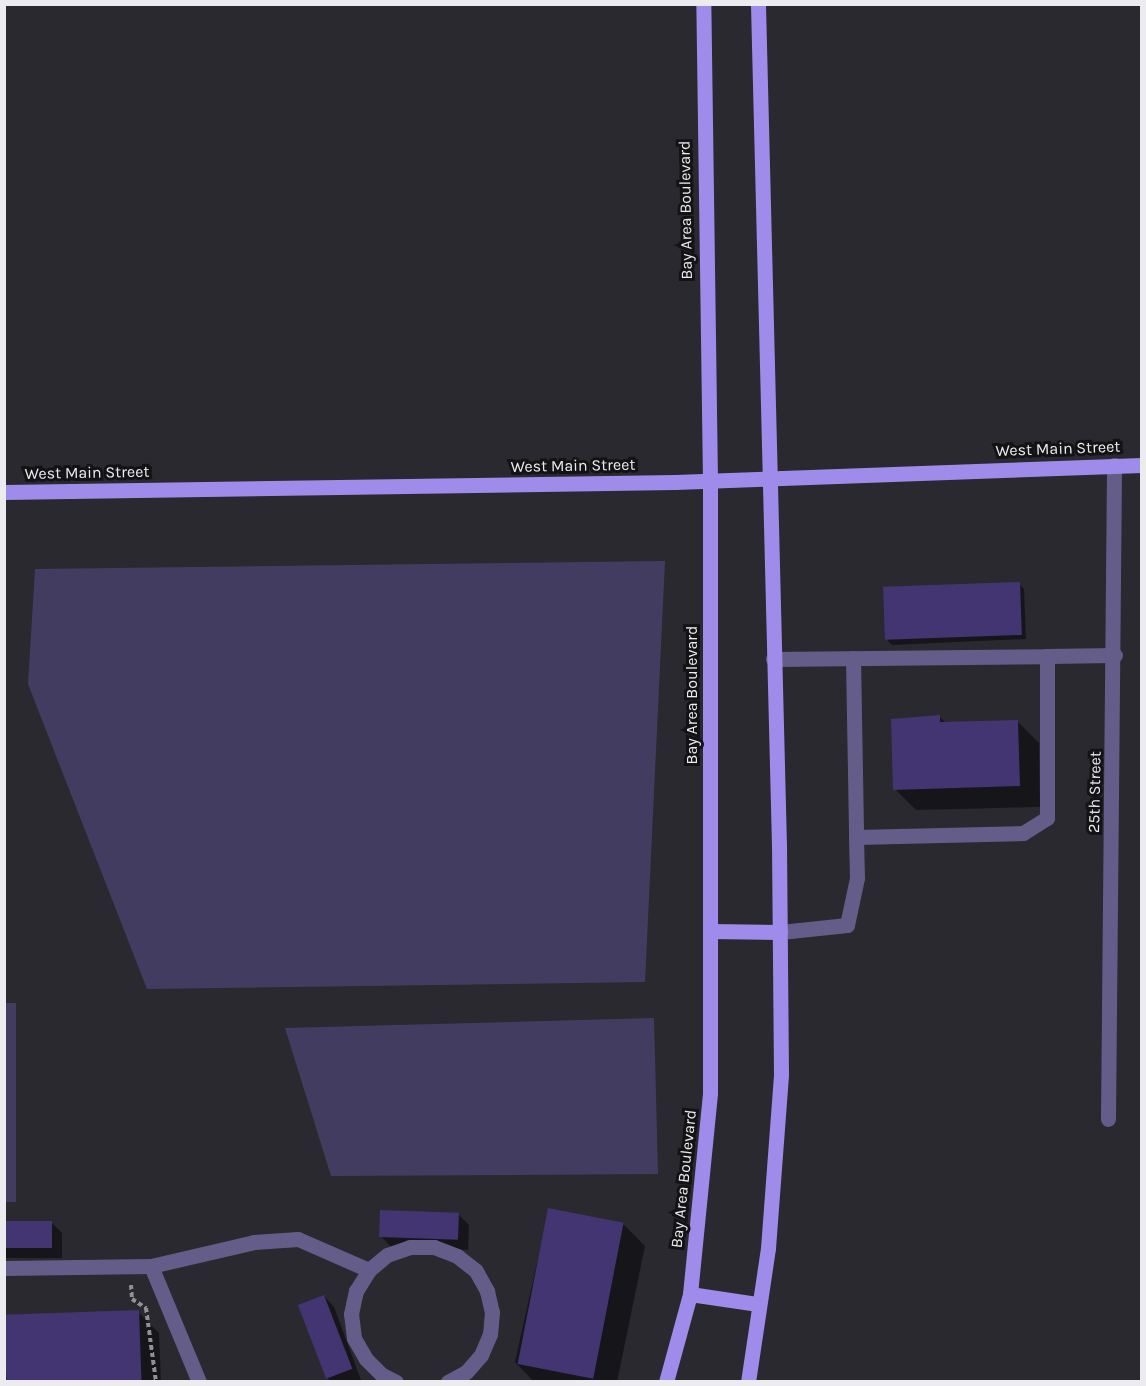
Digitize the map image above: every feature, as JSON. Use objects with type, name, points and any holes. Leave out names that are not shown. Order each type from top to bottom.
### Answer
[{"type":"main road","name":"Bay Area Boulevard","points":[[666,1382],[690,1294],[710,1093],[710,481],[701,80],[703,4]]},
{"type":"main road","points":[[748,1382],[768,1248],[781,1074],[780,932],[758,4]]},
{"type":"main road","name":"West Main Street","points":[[4,492],[710,481],[1142,465]]},
{"type":"main road","points":[[710,931],[780,932]]},
{"type":"main road","points":[[690,1294],[758,1304]]},
{"type":"street","name":"25th Street","points":[[1108,1119],[1115,655],[1114,465]]},
{"type":"street","points":[[773,659],[1115,655]]},
{"type":"street","points":[[856,837],[1023,833],[1047,818],[1047,656]]},
{"type":"street","points":[[780,932],[847,925],[857,878],[853,658]]},
{"type":"street","points":[[4,1268],[151,1266],[254,1242],[298,1239],[369,1270]]},
{"type":"street","points":[[396,1382],[382,1375],[366,1359],[354,1338],[354,1303],[369,1270],[387,1255],[410,1247],[434,1247],[457,1256],[476,1271],[487,1291],[492,1312],[490,1335],[481,1355],[466,1371],[448,1382]]},
{"type":"street","points":[[151,1266],[199,1382]]},
{"type":"path","points":[[131,1266],[132,1299],[146,1308],[156,1382]]},
{"type":"shaded area","points":[[665,561],[645,982],[147,989],[28,684],[35,569]]},
{"type":"shaded area","points":[[4,1003],[16,1003],[16,1202],[4,1202]]},
{"type":"shaded area","points":[[654,1018],[658,1174],[331,1176],[285,1028]]},
{"type":"building","points":[[1020,582],[1022,635],[885,640],[883,587]]},
{"type":"building","points":[[940,715],[940,722],[1018,720],[1020,786],[893,790],[891,719]]},
{"type":"building","points":[[548,1208],[624,1223],[593,1379],[518,1364]]},
{"type":"building","points":[[380,1210],[459,1213],[458,1240],[379,1237]]},
{"type":"building","points":[[4,1221],[52,1221],[52,1248],[4,1248]]},
{"type":"building","points":[[324,1295],[352,1369],[326,1379],[298,1305]]},
{"type":"building","points":[[139,1310],[142,1382],[6,1382],[4,1315]]}]
